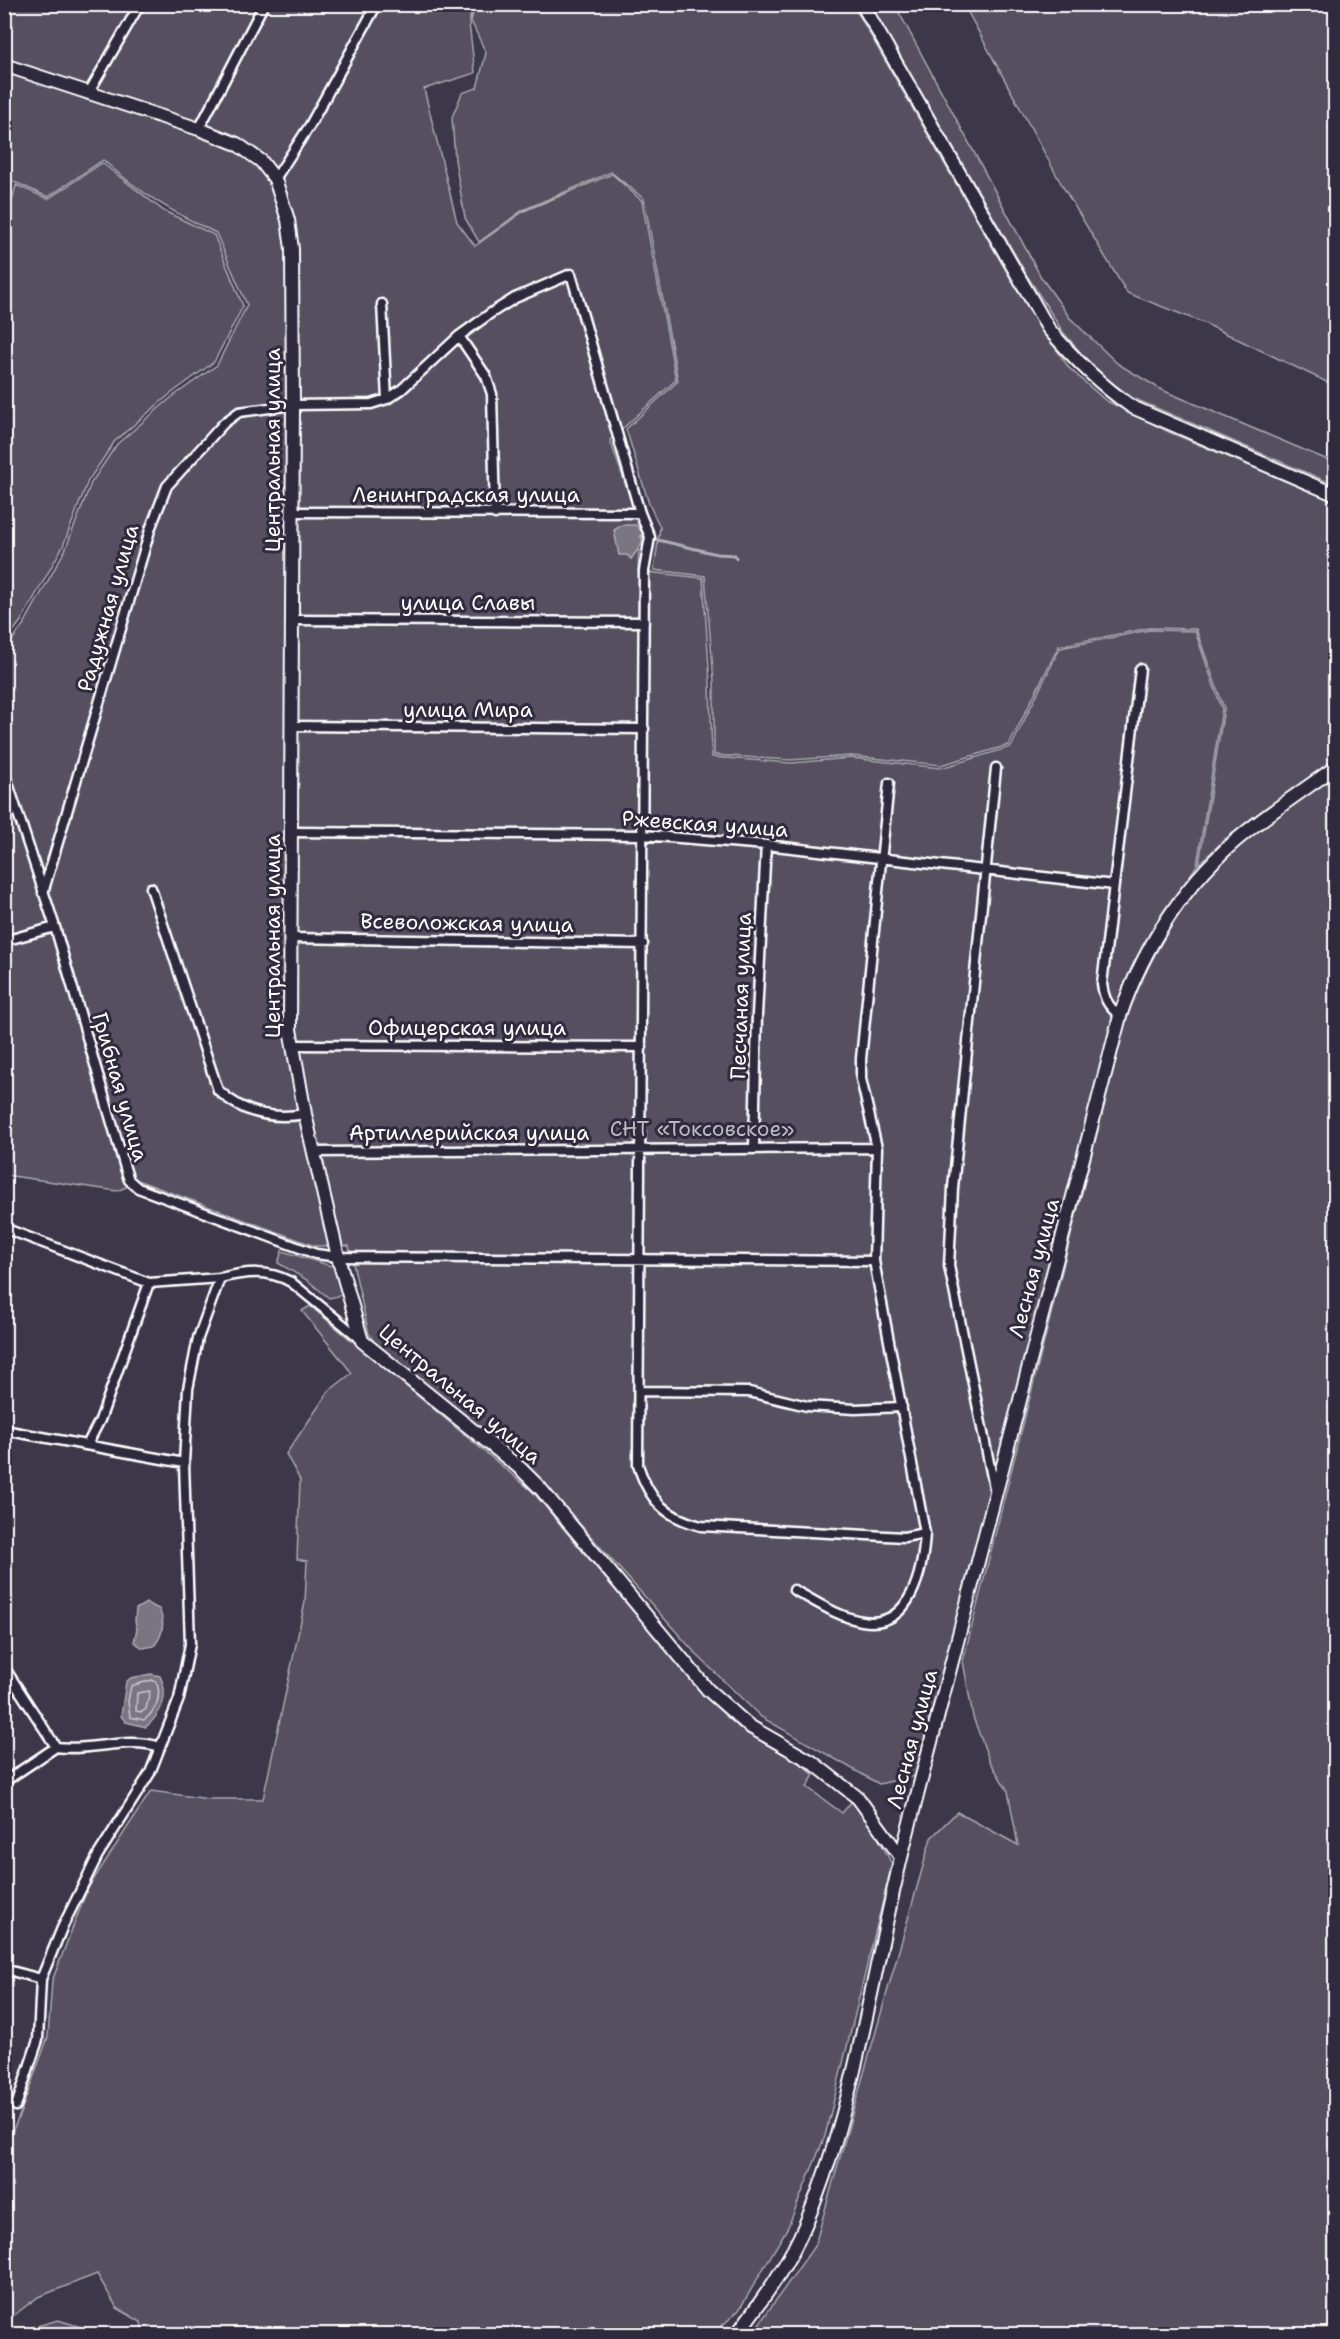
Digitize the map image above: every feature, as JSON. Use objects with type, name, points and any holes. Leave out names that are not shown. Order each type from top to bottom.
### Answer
[{"type":"street","points":[[88,94],[140,4]]},
{"type":"street","points":[[199,129],[264,4]]},
{"type":"street","points":[[275,179],[310,125],[377,4]]},
{"type":"street","points":[[862,4],[1048,328],[1076,361],[1105,388],[1132,407],[1335,495]]},
{"type":"street","name":"Центральная улица","points":[[4,65],[199,129],[237,144],[261,161],[275,179],[288,219],[292,249],[293,405],[290,938],[292,1045],[305,1114],[338,1257],[362,1341],[521,1469],[540,1488],[708,1690],[749,1726],[812,1762],[858,1798],[901,1857]]},
{"type":"street","points":[[382,304],[387,399],[401,390],[459,336],[515,298],[571,274],[640,513],[650,537],[644,571],[638,1465],[645,1487],[665,1511],[680,1521],[701,1526],[904,1537],[925,1533]]},
{"type":"street","points":[[459,336],[486,376],[492,394],[495,514]]},
{"type":"street","name":"Радужная улица","points":[[43,893],[151,526],[167,486],[224,423],[238,412],[293,405],[371,404],[387,399]]},
{"type":"street","name":"Ленинградская улица","points":[[292,512],[640,513]]},
{"type":"street","name":"улица Славы","points":[[292,620],[644,622]]},
{"type":"street","points":[[1120,1016],[1104,998],[1102,984],[1140,669]]},
{"type":"street","name":"улица Мира","points":[[292,726],[644,729]]},
{"type":"street","name":"Лесная улица","points":[[737,2334],[773,2285],[805,2226],[829,2163],[870,2002],[901,1857],[1120,1016],[1133,978],[1152,941],[1175,908],[1207,870],[1245,833],[1335,766]]},
{"type":"street","points":[[995,1493],[950,1266],[953,1188],[996,768]]},
{"type":"street","name":"Грибная улица","points":[[4,771],[55,927],[129,1179],[138,1188],[316,1254],[338,1257],[874,1261]]},
{"type":"street","points":[[794,1590],[862,1621],[879,1621],[894,1617],[907,1604],[916,1580],[925,1533],[874,1261],[877,1148],[861,1079],[861,1059],[888,783]]},
{"type":"street","name":"Ржевская улица","points":[[292,832],[644,835],[765,845],[1114,885]]},
{"type":"street","name":"Песчаная улица","points":[[754,1149],[757,1015],[765,845]]},
{"type":"street","points":[[152,888],[218,1089],[232,1103],[248,1110],[270,1116],[290,1117],[305,1114]]},
{"type":"street","points":[[4,941],[55,927]]},
{"type":"street","name":"Всеволожская улица","points":[[290,938],[643,944]]},
{"type":"street","name":"Офицерская улица","points":[[292,1045],[642,1047]]},
{"type":"street","name":"Артиллерийская улица","points":[[315,1152],[877,1148]]},
{"type":"street","points":[[4,1228],[149,1283],[220,1278],[252,1272],[280,1276],[291,1282],[362,1341]]},
{"type":"street","points":[[16,2106],[38,2040],[41,1979],[62,1928],[98,1856],[150,1773],[179,1699],[190,1644],[184,1463],[188,1389],[198,1338],[220,1278]]},
{"type":"street","points":[[88,1443],[108,1401],[149,1283]]},
{"type":"street","points":[[640,1391],[749,1392],[807,1406],[855,1409],[902,1407]]},
{"type":"street","points":[[4,1430],[88,1443],[184,1463]]},
{"type":"street","points":[[4,1667],[56,1747]]},
{"type":"street","points":[[4,1782],[56,1747],[70,1749],[141,1742],[160,1747]]},
{"type":"street","points":[[4,1969],[41,1979]]},
{"type":"green space","points":[[562,4],[853,5],[1020,295],[1069,368],[1105,400],[1169,432],[1335,502],[1335,758],[1226,838],[1199,864],[1224,708],[1196,629],[1149,628],[1059,646],[1009,745],[941,765],[851,756],[790,760],[714,755],[714,682],[705,576],[654,570],[660,527],[649,504],[626,429],[678,381],[644,199],[611,172],[523,210],[479,242],[465,218],[455,160],[452,117],[462,93],[477,88],[486,53],[471,21],[475,5],[531,5],[558,10]]},
{"type":"green space","name":"СНТ «Токсовское»","points":[[5,5],[473,5],[469,23],[475,73],[424,89],[457,222],[475,246],[524,211],[612,174],[642,201],[676,380],[610,440],[640,526],[638,571],[703,578],[712,757],[791,763],[851,758],[941,768],[1011,747],[1060,648],[1149,630],[1195,631],[1222,709],[1197,865],[1159,922],[1115,1017],[915,1776],[879,1784],[761,1717],[697,1655],[543,1483],[379,1349],[369,1334],[349,1246],[315,1246],[140,1181],[117,1191],[5,1175],[5,650],[24,624],[66,548],[91,483],[117,444],[172,397],[217,365],[247,305],[216,233],[157,201],[130,183],[103,160],[48,197],[10,180],[5,191]]},
{"type":"green space","points":[[871,5],[895,5],[1041,277],[1070,318],[1118,364],[1162,390],[1335,463],[1335,485],[1133,398],[1098,373],[1063,332],[1028,277]]},
{"type":"green space","points":[[964,5],[1335,5],[1335,386],[1204,323],[1127,293],[1063,187]]},
{"type":"green space","points":[[102,163],[164,211],[214,235],[243,306],[214,362],[169,395],[115,441],[88,481],[63,546],[21,621],[5,642],[4,234],[16,185],[48,199]]},
{"type":"green space","points":[[1335,774],[1335,2334],[752,2334],[815,2245],[931,1838],[957,1812],[1018,1845],[1008,1791],[989,1760],[973,1717],[963,1661],[1126,1019],[1161,943],[1176,919],[1210,875],[1251,837]]},
{"type":"green space","points":[[282,1251],[338,1268],[343,1295],[329,1298],[307,1280],[278,1263]]},
{"type":"green space","points":[[310,1306],[532,1491],[705,1697],[744,1732],[797,1760],[814,1775],[807,1787],[842,1813],[853,1800],[868,1819],[892,1864],[825,2136],[788,2227],[739,2310],[713,2334],[143,2334],[141,2322],[117,2308],[97,2274],[38,2297],[5,2322],[5,2148],[48,2037],[52,1981],[88,1888],[151,1791],[209,1799],[263,1799],[305,1602],[307,1561],[297,1559],[300,1480],[286,1454],[329,1391],[352,1373],[302,1311]]},
{"type":"green space","points":[[58,2320],[104,2334],[9,2334]]},
{"type":"water","points":[[622,525],[636,525],[642,531],[642,544],[631,559],[627,555],[619,555],[614,530]]},
{"type":"water","points":[[146,1603],[159,1609],[162,1628],[160,1637],[154,1646],[143,1648],[134,1642],[137,1629],[135,1621],[136,1609]]},
{"type":"water","points":[[151,1674],[160,1676],[163,1683],[164,1697],[160,1710],[146,1727],[126,1722],[121,1716],[126,1682],[131,1678]]},
{"type":"waterway","points":[[641,536],[717,554],[735,555],[736,558]]}]
